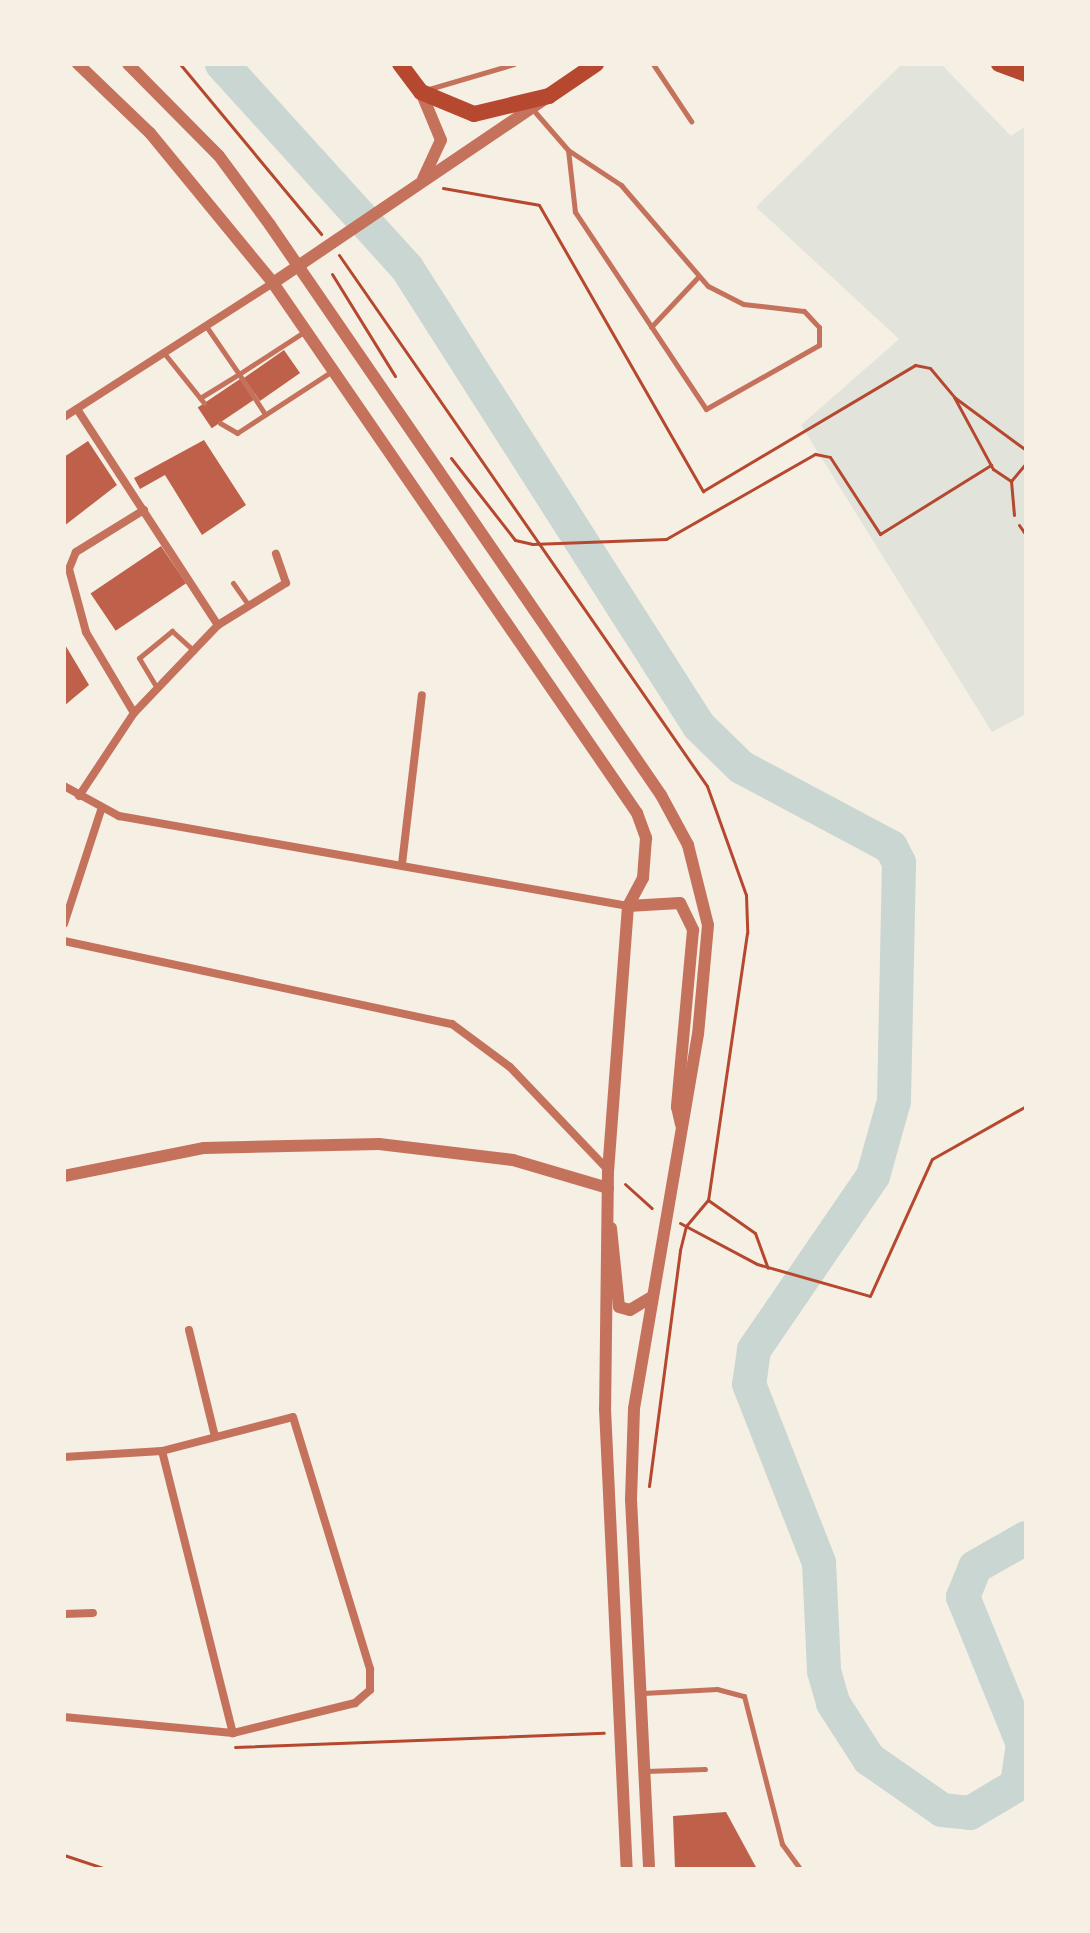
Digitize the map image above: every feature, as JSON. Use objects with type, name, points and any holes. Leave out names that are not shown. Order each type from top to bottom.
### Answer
[{"type":"main road","points":[[400,64],[421,92],[474,114],[549,96],[596,64]]},
{"type":"main road","points":[[999,64],[1026,74]]},
{"type":"street","points":[[78,64],[150,133],[273,283],[637,813],[647,861],[628,906],[608,1170],[605,1409],[627,1869]]},
{"type":"street","points":[[128,64],[219,156],[661,795],[688,845],[708,925],[683,1131],[634,1409],[631,1499],[649,1869]]},
{"type":"street","points":[[419,185],[441,140],[421,92]]},
{"type":"street","points":[[64,417],[535,112],[549,96]]},
{"type":"street","points":[[77,409],[218,625]]},
{"type":"street","points":[[134,713],[86,632],[69,569],[76,552],[144,510]]},
{"type":"street","points":[[79,796],[134,713],[218,625],[286,583],[276,554]]},
{"type":"street","points":[[402,864],[422,695]]},
{"type":"street","points":[[64,786],[101,810],[628,906],[680,903],[693,930],[677,1107],[683,1131]]},
{"type":"street","points":[[64,924],[101,810]]},
{"type":"street","points":[[64,941],[452,1024],[510,1067],[608,1170]]},
{"type":"street","points":[[64,1176],[204,1148],[379,1144],[513,1160],[608,1188]]},
{"type":"street","points":[[608,1222],[616,1236],[619,1307],[630,1310],[653,1296]]},
{"type":"street","points":[[189,1330],[215,1437]]},
{"type":"street","points":[[64,1457],[162,1451],[293,1417],[370,1669],[370,1690],[355,1703],[233,1733],[64,1717]]},
{"type":"street","points":[[162,1451],[233,1733]]},
{"type":"street","points":[[64,1614],[93,1613]]},
{"type":"lane","points":[[421,92],[514,64]]},
{"type":"lane","points":[[653,64],[691,121]]},
{"type":"lane","points":[[535,112],[568,150],[621,185],[698,277],[743,304],[804,311],[819,327],[819,345],[706,409],[575,212],[568,150]]},
{"type":"lane","points":[[651,327],[698,277]]},
{"type":"lane","points":[[206,326],[265,414]]},
{"type":"lane","points":[[164,353],[202,401],[306,331]]},
{"type":"lane","points":[[220,423],[237,433],[333,371]]},
{"type":"lane","points":[[1026,489],[1026,515]]},
{"type":"lane","points":[[233,583],[249,606]]},
{"type":"lane","points":[[158,689],[139,658],[172,631],[194,651]]},
{"type":"lane","points":[[641,1693],[717,1689],[744,1696],[782,1844],[800,1869]]},
{"type":"lane","points":[[645,1771],[705,1769]]},
{"type":"path","points":[[419,185],[539,205],[703,491],[915,365],[930,368],[954,397],[991,465],[1011,481]]},
{"type":"path","points":[[332,274],[402,388]]},
{"type":"path","points":[[954,397],[1026,450]]},
{"type":"path","points":[[443,448],[515,540],[532,544],[649,539],[678,534],[815,454],[830,457],[880,534],[991,465]]},
{"type":"path","points":[[608,1170],[667,1216],[770,1269],[840,1292],[870,1296],[932,1159],[1026,1106]]},
{"type":"path","points":[[631,1499],[648,1491],[686,1226],[708,1200]]},
{"type":"path","points":[[233,1733],[235,1750],[378,1736],[620,1733]]},
{"type":"path","points":[[64,1855],[106,1869]]},
{"type":"shaded area","points":[[902,64],[941,64],[1011,136],[1026,126],[1026,714],[992,732],[801,425],[899,339],[756,207]]},
{"type":"building","points":[[284,350],[300,373],[260,401],[244,378]]},
{"type":"building","points":[[240,379],[254,400],[212,428],[198,408]]},
{"type":"building","points":[[204,440],[246,505],[202,535],[165,475],[140,489],[134,478]]},
{"type":"building","points":[[88,441],[117,485],[64,526],[64,457]]},
{"type":"building","points":[[161,546],[186,583],[116,631],[91,594]]},
{"type":"building","points":[[64,643],[89,685],[64,706]]},
{"type":"building","points":[[726,1812],[757,1869],[675,1869],[673,1816]]},
{"type":"waterway","points":[[222,64],[407,268],[699,726],[741,767],[891,847],[899,863],[894,1101],[873,1176],[754,1350],[749,1384],[819,1563],[824,1671],[833,1703],[869,1759],[942,1810],[970,1813],[1017,1785],[1023,1744],[963,1597],[975,1567],[1026,1538]]}]
